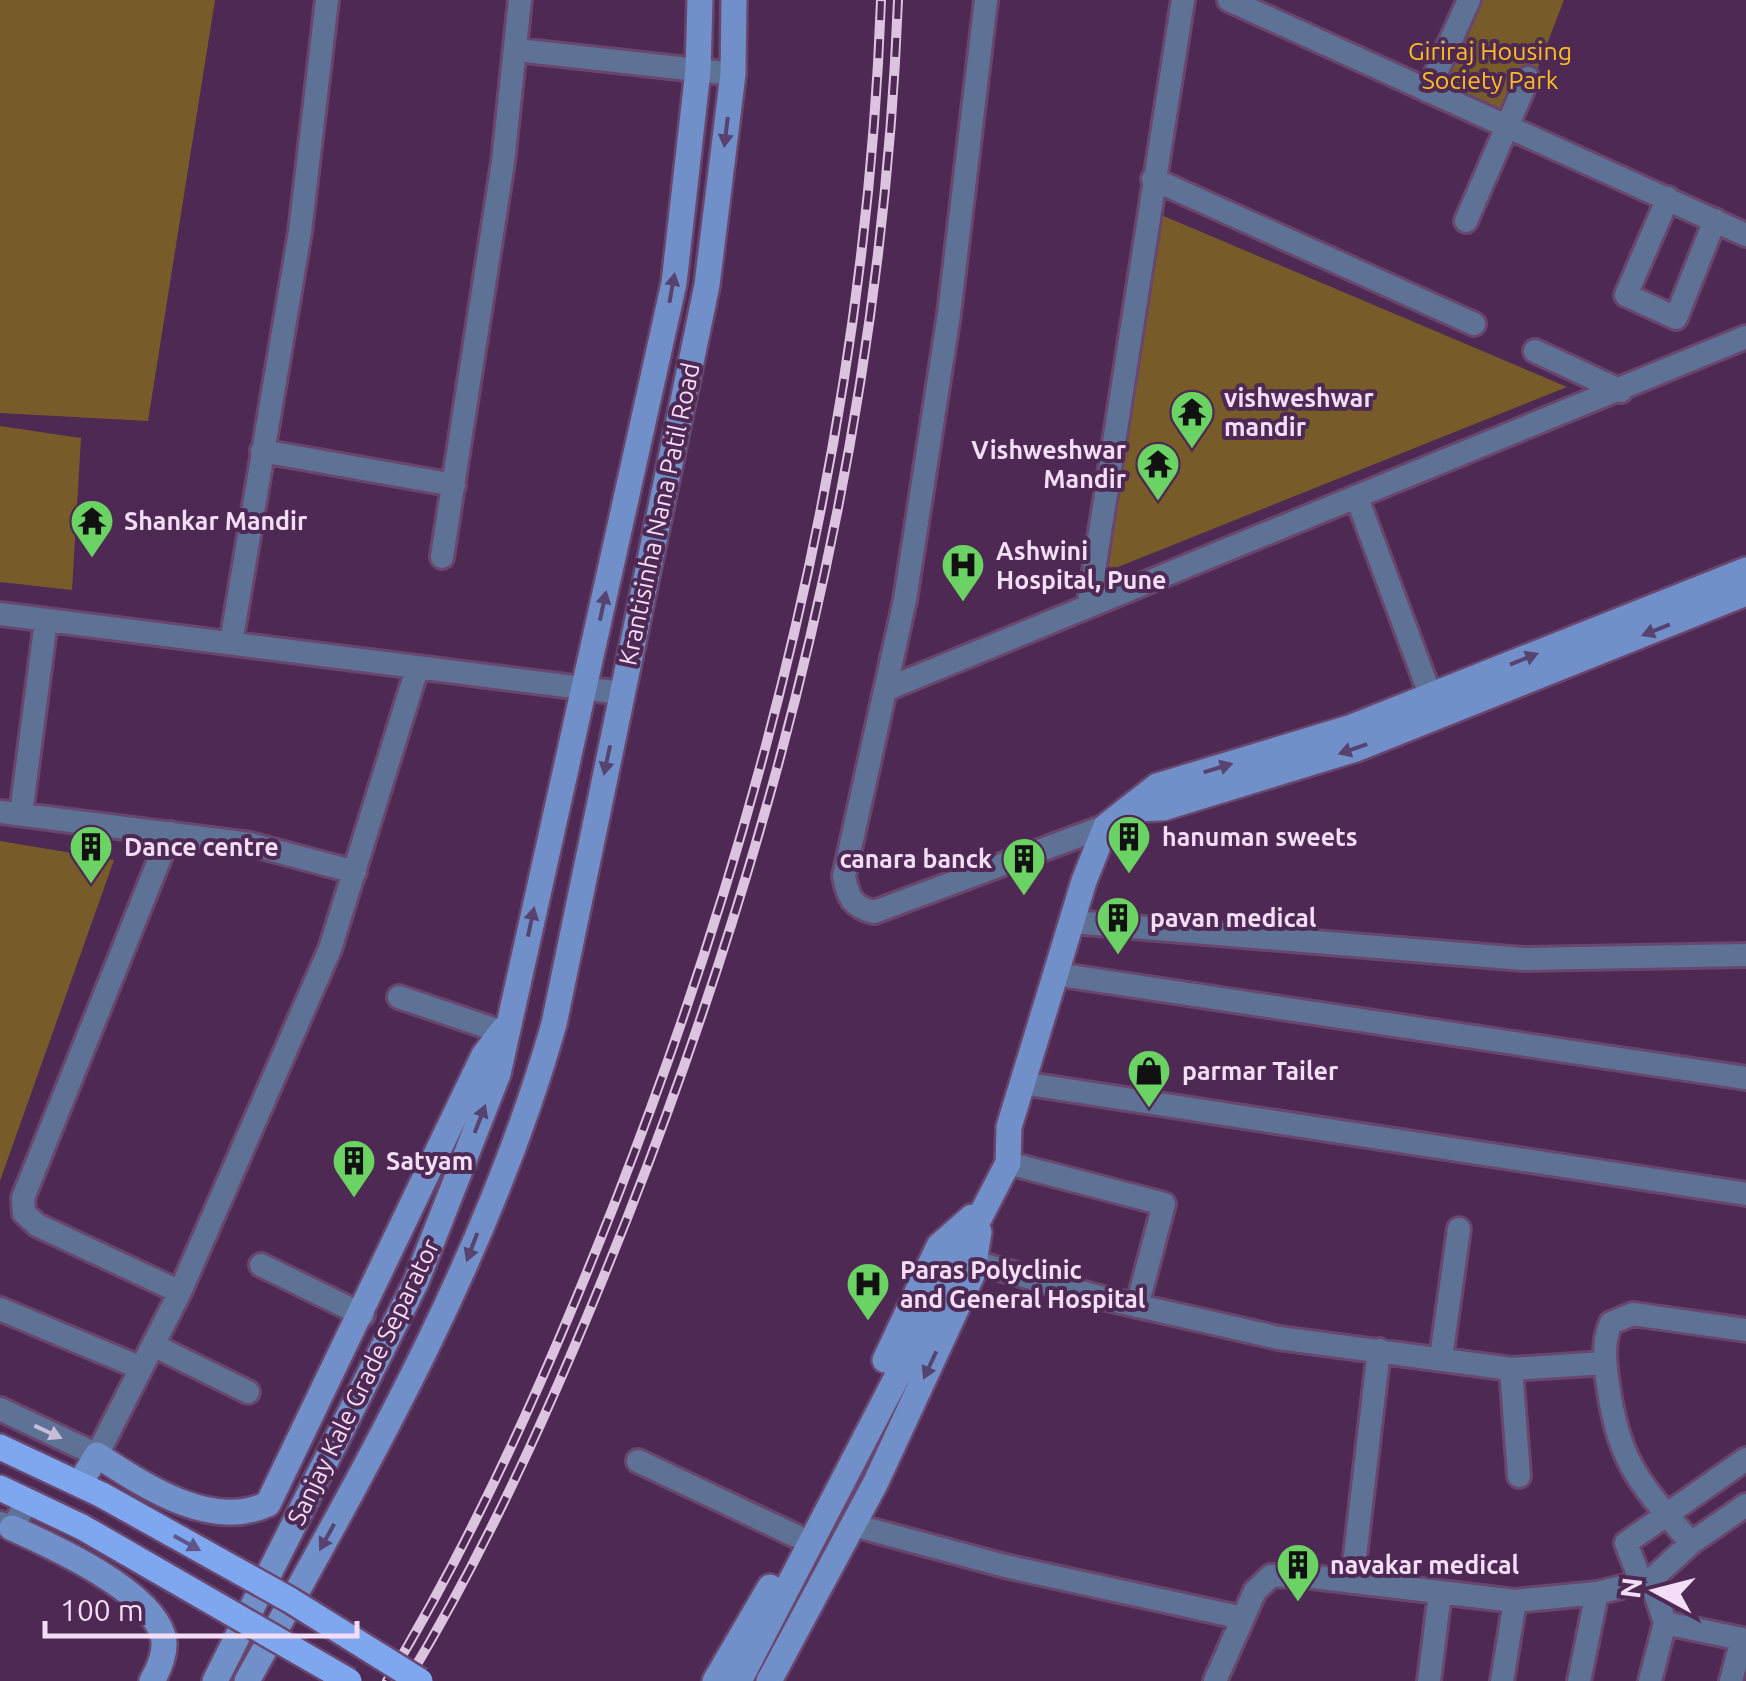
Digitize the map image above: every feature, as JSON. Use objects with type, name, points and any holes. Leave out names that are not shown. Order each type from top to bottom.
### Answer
[{"type":"main road","name":"Krantisinha Nana Patil Road","points":[[507,1025],[674,283],[698,70],[700,0]]},
{"type":"main road","name":"Krantisinha Nana Patil Road","points":[[554,1024],[708,285],[733,74],[734,0]]},
{"type":"main road","points":[[739,1681],[1008,1164],[1008,1127],[1106,826],[1156,786],[1349,728],[1746,570]]},
{"type":"main road","points":[[1132,809],[1163,808],[1356,749],[1746,594]]},
{"type":"main road","name":"Sanjay Kale Grade Separator","points":[[248,1681],[445,1313],[538,1082],[554,1024]]},
{"type":"main road","points":[[91,1489],[97,1454],[199,1510],[239,1514],[268,1504],[363,1314],[484,1055],[507,1025]]},
{"type":"main road","name":"Sanjay Kale Grade Separator","points":[[214,1681],[416,1282],[498,1074],[507,1025]]},
{"type":"main road","points":[[498,1074],[538,1082]]},
{"type":"main road","points":[[769,1681],[853,1525],[964,1292],[984,1208]]},
{"type":"main road","points":[[715,1681],[796,1536],[939,1246],[984,1208]]},
{"type":"main road","points":[[0,1447],[91,1489],[290,1600],[420,1681]]},
{"type":"main road","points":[[0,1488],[82,1527],[349,1681]]},
{"type":"main road","points":[[6,1526],[67,1552],[144,1609],[163,1636],[163,1655],[152,1681]]},
{"type":"street","points":[[231,643],[300,232],[327,0]]},
{"type":"street","points":[[442,557],[518,50],[520,0]]},
{"type":"street","points":[[986,0],[949,314],[887,689],[844,876],[848,896],[859,909],[874,912],[1106,826]]},
{"type":"street","points":[[1089,603],[1183,0]]},
{"type":"street","points":[[1229,0],[1746,235]]},
{"type":"street","points":[[1428,91],[1470,0]]},
{"type":"street","points":[[518,50],[733,74]]},
{"type":"street","points":[[1466,221],[1528,78]]},
{"type":"street","points":[[1153,179],[1474,324]]},
{"type":"street","points":[[1668,198],[1626,296],[1676,318],[1715,220]]},
{"type":"street","points":[[887,689],[1089,603],[1746,338]]},
{"type":"street","points":[[1534,352],[1621,391]]},
{"type":"street","points":[[262,452],[454,484]]},
{"type":"street","points":[[1357,498],[1431,697]]},
{"type":"street","points":[[0,614],[621,694]]},
{"type":"street","points":[[46,621],[10,813],[303,854],[356,872]]},
{"type":"street","points":[[0,1410],[97,1454],[180,1292],[330,949],[417,669]]},
{"type":"street","points":[[170,834],[23,1198],[24,1213],[37,1225],[180,1292]]},
{"type":"street","points":[[1072,922],[1524,959],[1746,955]]},
{"type":"street","points":[[1055,974],[1746,1078]]},
{"type":"street","points":[[400,996],[507,1025]]},
{"type":"street","points":[[1022,1083],[1746,1194]]},
{"type":"street","points":[[1008,1164],[1164,1204],[1137,1306]]},
{"type":"street","points":[[1441,1358],[1459,1229]]},
{"type":"street","points":[[974,1262],[1137,1306],[1280,1338],[1512,1369],[1605,1363]]},
{"type":"street","points":[[261,1265],[363,1314]]},
{"type":"street","points":[[0,1309],[141,1368]]},
{"type":"street","points":[[1691,1542],[1650,1500],[1626,1460],[1613,1420],[1605,1363],[1606,1333],[1620,1317],[1633,1314],[1746,1330]]},
{"type":"street","points":[[153,1345],[248,1392]]},
{"type":"street","points":[[1352,1582],[1380,1350]]},
{"type":"street","points":[[1512,1369],[1519,1476]]},
{"type":"street","points":[[1650,1681],[1665,1623],[1626,1543],[1746,1459]]},
{"type":"street","points":[[638,1462],[796,1536]]},
{"type":"street","points":[[6,1526],[28,1500]]},
{"type":"street","points":[[1214,1681],[1254,1591],[1271,1576],[1515,1601],[1597,1594],[1646,1581],[1691,1542],[1746,1506]]},
{"type":"street","points":[[853,1525],[1004,1566],[1242,1618]]},
{"type":"street","points":[[1429,1681],[1440,1593]]},
{"type":"street","points":[[1579,1681],[1597,1594]]},
{"type":"street","points":[[1502,1681],[1515,1601]]},
{"type":"street","points":[[1665,1623],[1742,1639],[1731,1681]]},
{"type":"green space","points":[[0,0],[215,0],[148,421],[0,413]]},
{"type":"green space","name":"Giriraj Housing Society Park","points":[[1469,0],[1564,0],[1515,127],[1428,91]]},
{"type":"green space","points":[[1159,214],[1567,387],[1108,571]]},
{"type":"green space","points":[[0,426],[81,438],[72,590],[0,582]]},
{"type":"green space","points":[[0,841],[114,860],[0,1181]]},
{"type":"railway","points":[[387,1681],[483,1506],[566,1323],[670,1055],[719,909],[762,761],[799,611],[830,460],[854,307],[871,154],[881,0]]},
{"type":"railway","points":[[407,1681],[499,1511],[604,1276],[683,1069],[776,771],[814,619],[846,466],[871,312],[888,157],[898,0]]},
{"type":"place","name":"vishweshwar mandir","points":[[1192,450]]},
{"type":"place","name":"Vishweshwar Mandir","points":[[1158,502]]},
{"type":"place","name":"Shankar Mandir","points":[[92,559]]},
{"type":"place","name":"Ashwini Hospital, Pune","points":[[963,603]]},
{"type":"place","name":"hanuman sweets","points":[[1129,875]]},
{"type":"place","name":"Dance centre","points":[[91,885]]},
{"type":"place","name":"canara banck","points":[[1024,897]]},
{"type":"place","name":"pavan medical","points":[[1118,956]]},
{"type":"place","name":"parmar Tailer","points":[[1149,1109]]},
{"type":"place","name":"Satyam","points":[[354,1199]]},
{"type":"place","name":"Paras Polyclinic and General Hospital","points":[[868,1322]]},
{"type":"place","name":"navakar medical","points":[[1298,1603]]}]
